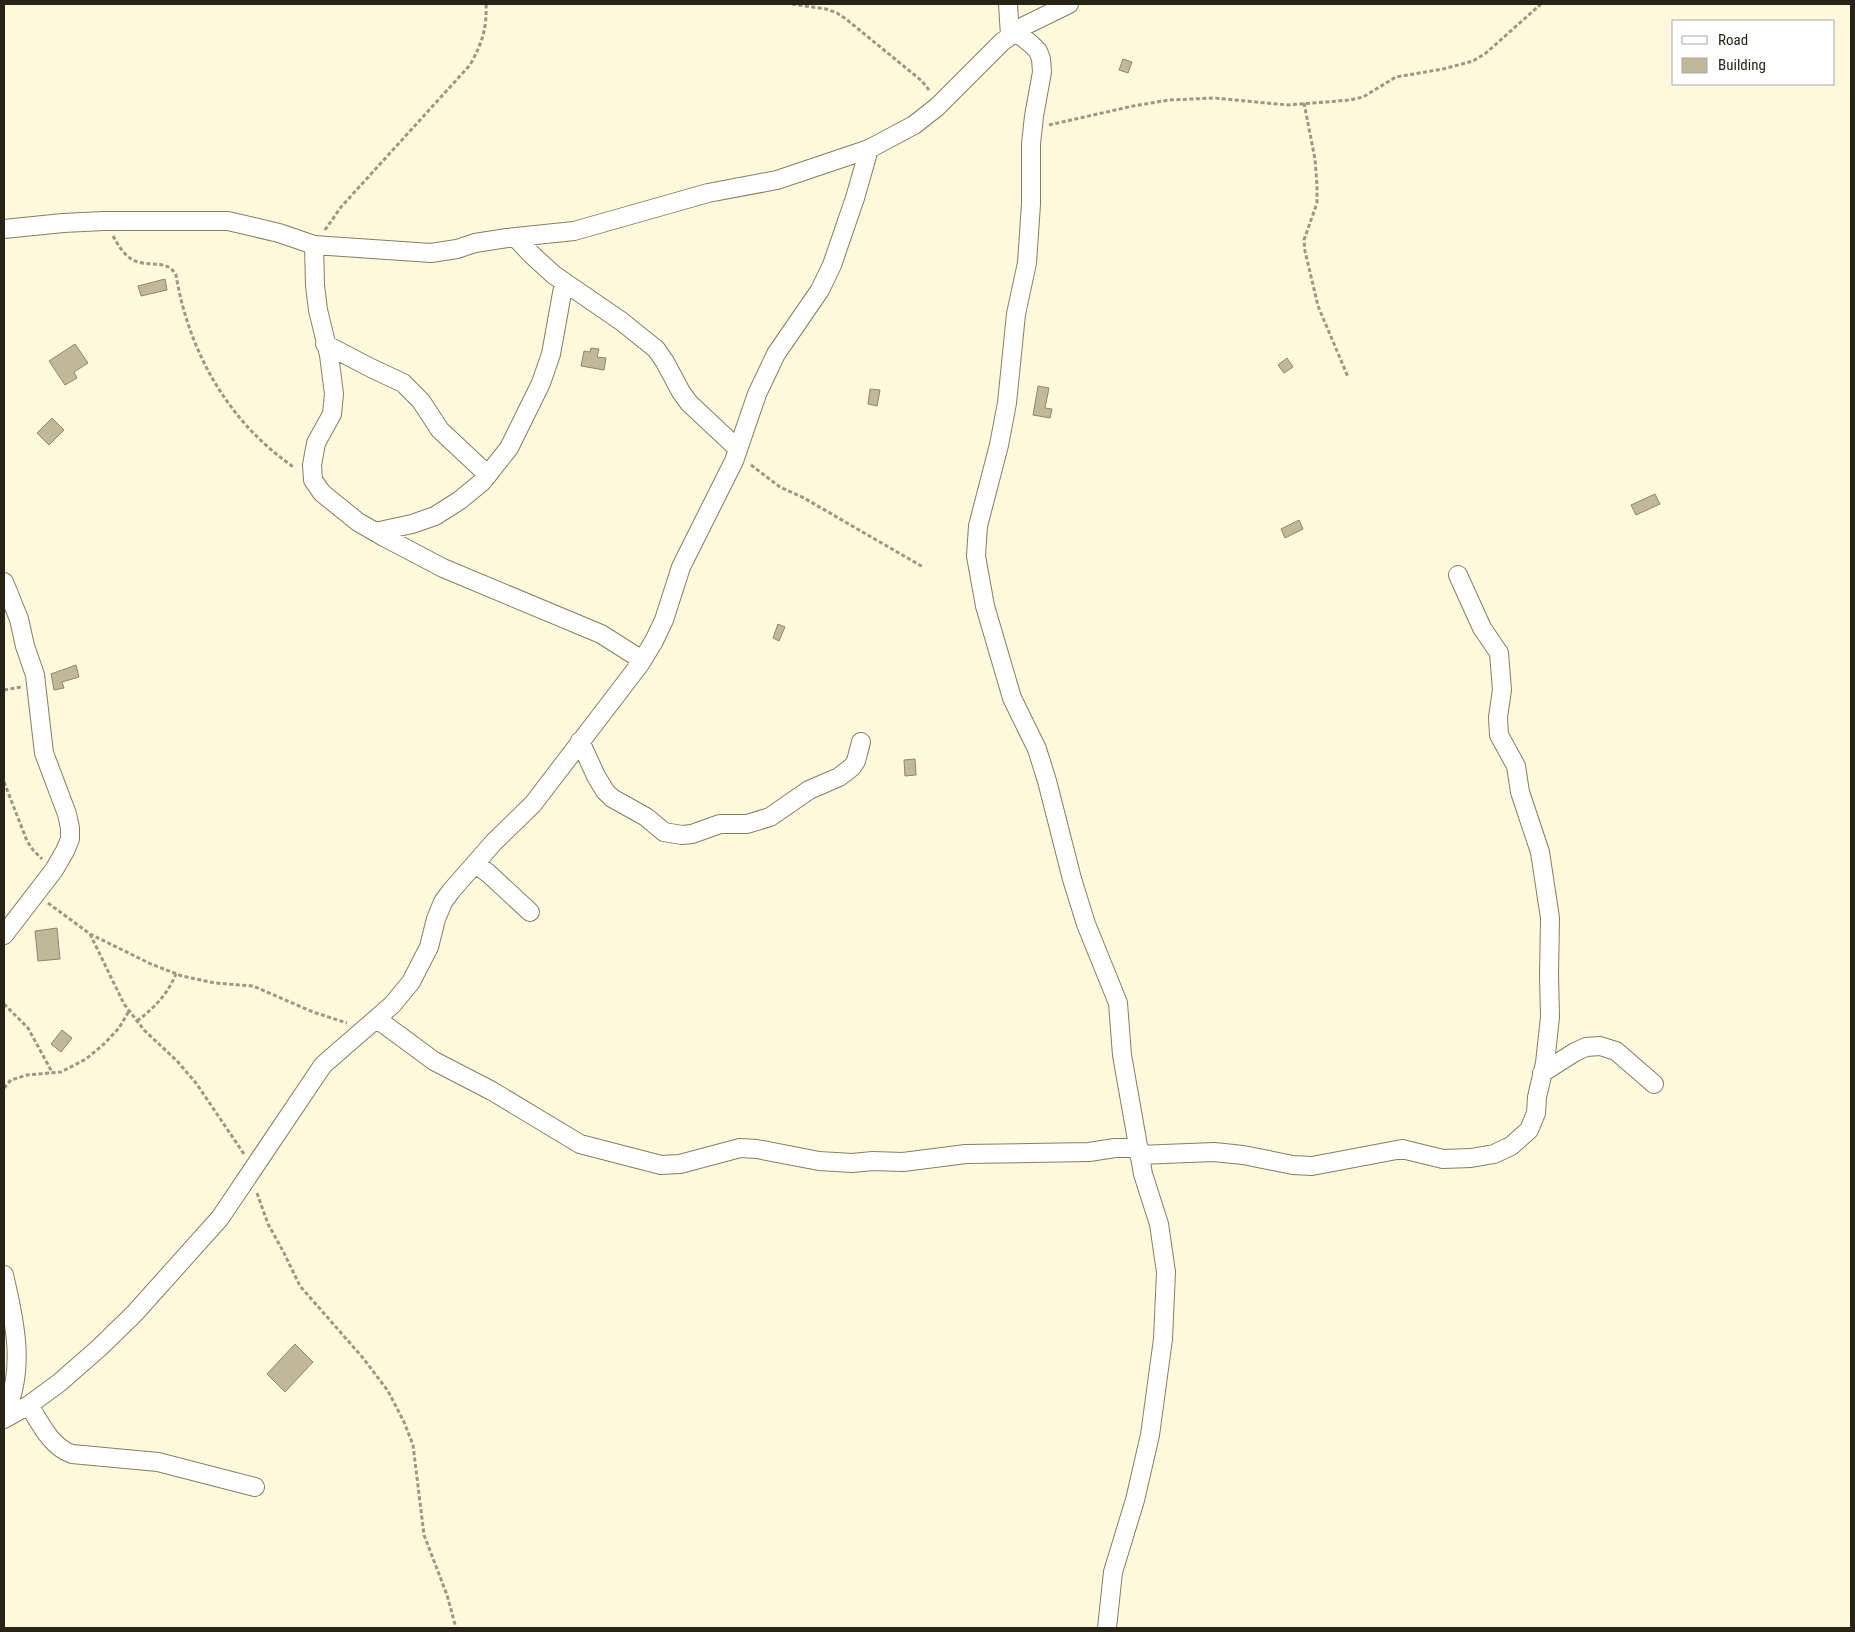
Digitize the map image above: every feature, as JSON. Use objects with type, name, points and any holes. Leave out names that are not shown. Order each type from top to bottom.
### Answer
[{"type":"street","points":[[1008,4],[1013,34]]},
{"type":"street","points":[[4,229],[63,222],[228,221],[279,233],[314,245],[430,253],[515,237],[574,231],[708,193],[777,180],[869,149],[914,125],[937,107],[980,63],[1024,26],[1069,4]]},
{"type":"street","points":[[1013,34],[1031,44],[1038,51],[1042,72],[1032,130],[1031,204],[1027,264],[1016,314],[1007,403],[999,445],[978,526],[976,556],[985,606],[1012,698],[1037,749],[1086,924],[1118,1003],[1122,1055],[1143,1174],[1160,1224],[1166,1272],[1163,1339],[1150,1435],[1135,1500],[1112,1572],[1108,1628]]},
{"type":"street","points":[[4,1419],[59,1383],[99,1348],[134,1314],[220,1218],[323,1066],[392,1005],[411,982],[428,947],[443,902],[475,864],[533,804],[642,660],[664,620],[681,567],[737,451],[757,394],[776,354],[820,290],[832,265],[855,198],[869,149]]},
{"type":"street","points":[[515,237],[538,261],[564,282],[621,321],[656,349],[689,404],[737,451]]},
{"type":"street","points":[[314,245],[318,310],[333,378],[334,394],[332,414],[316,443],[312,465],[313,480],[322,493],[358,522],[374,532],[443,568],[601,634],[642,660]]},
{"type":"street","points":[[374,532],[412,524],[435,516],[460,500],[482,482],[509,448],[540,383],[551,354],[564,282]]},
{"type":"street","points":[[326,344],[403,383],[421,401],[440,430],[488,475]]},
{"type":"street","points":[[372,1024],[434,1061],[492,1091],[580,1144],[661,1165],[680,1164],[740,1148],[757,1148],[819,1160],[852,1163],[873,1160],[903,1162],[966,1154],[1089,1152],[1114,1148],[1139,1151],[1214,1152],[1312,1166],[1402,1149],[1443,1159],[1471,1158],[1494,1154],[1511,1146],[1529,1130],[1536,1113],[1550,1016],[1548,975],[1550,918],[1540,852],[1520,792],[1516,766],[1499,735],[1498,718],[1502,690],[1499,653],[1482,628],[1458,575]]},
{"type":"street","points":[[4,582],[19,619],[25,646],[35,675],[44,753],[67,814],[70,828],[70,840],[54,870],[4,935]]},
{"type":"street","points":[[580,741],[596,776],[605,791],[612,798],[646,817],[664,832],[682,835],[692,834],[720,824],[747,824],[770,817],[809,790],[839,777],[852,767],[856,761],[861,742]]},
{"type":"street","points":[[475,864],[488,873],[530,912]]},
{"type":"street","points":[[1542,1073],[1575,1052],[1586,1047],[1600,1046],[1616,1050],[1639,1073],[1654,1084]]},
{"type":"street","points":[[4,1275],[12,1311],[16,1344],[16,1377],[10,1402],[4,1415]]},
{"type":"street","points":[[28,1405],[50,1437],[64,1452],[158,1462],[255,1487]]},
{"type":"path","points":[[314,245],[341,207],[470,65],[482,43],[486,4]]},
{"type":"path","points":[[792,4],[826,9],[846,19],[922,81],[928,87],[937,107]]},
{"type":"path","points":[[1032,130],[1079,118],[1169,100],[1214,98],[1259,104],[1288,105],[1350,100],[1363,97],[1396,78],[1473,62],[1486,53],[1541,4]]},
{"type":"path","points":[[1304,104],[1315,159],[1317,185],[1317,203],[1304,240],[1305,251],[1318,306],[1348,377]]},
{"type":"path","points":[[104,221],[124,254],[131,260],[166,265],[173,268],[198,353],[223,397],[254,434],[276,455],[313,480]]},
{"type":"path","points":[[737,451],[765,477],[780,487],[804,498],[923,567]]},
{"type":"path","points":[[4,782],[27,842],[32,850],[54,870]]},
{"type":"path","points":[[36,894],[90,934],[176,974],[215,983],[253,986],[312,1012],[372,1024]]},
{"type":"path","points":[[90,934],[115,988],[129,1011],[144,1030],[178,1061],[196,1083],[252,1173],[268,1224],[300,1286],[364,1358],[388,1391],[413,1445],[424,1535],[447,1595],[456,1628]]},
{"type":"path","points":[[137,1021],[161,1000],[170,988],[176,974]]},
{"type":"path","points":[[4,1004],[28,1028],[52,1072]]},
{"type":"path","points":[[4,1088],[11,1080],[27,1075],[62,1072],[86,1059],[119,1028],[129,1011]]},
{"type":"building","points":[[1123,59],[1132,62],[1128,73],[1119,70]]},
{"type":"building","points":[[165,279],[167,290],[141,296],[138,286]]},
{"type":"building","points":[[75,344],[88,363],[74,372],[77,378],[65,385],[49,361]]},
{"type":"building","points":[[591,348],[599,349],[597,357],[606,358],[604,370],[581,366],[584,351],[590,352]]},
{"type":"building","points":[[1287,358],[1293,367],[1284,373],[1278,365]]},
{"type":"building","points":[[1038,386],[1049,388],[1045,408],[1052,409],[1050,418],[1033,415]]},
{"type":"building","points":[[870,389],[880,390],[877,406],[868,404]]},
{"type":"building","points":[[52,418],[64,430],[49,445],[37,433]]},
{"type":"building","points":[[1655,494],[1660,504],[1636,515],[1631,505]]},
{"type":"building","points":[[1299,520],[1303,529],[1285,538],[1281,529]]},
{"type":"building","points":[[778,624],[785,627],[779,641],[773,638]]},
{"type":"building","points":[[76,665],[79,677],[62,682],[64,688],[54,690],[51,674]]},
{"type":"building","points":[[915,759],[916,775],[905,776],[904,760]]},
{"type":"building","points":[[57,928],[60,959],[38,961],[35,931]]},
{"type":"building","points":[[62,1030],[72,1038],[61,1052],[51,1044]]},
{"type":"building","points":[[295,1344],[313,1362],[285,1392],[267,1374]]}]
